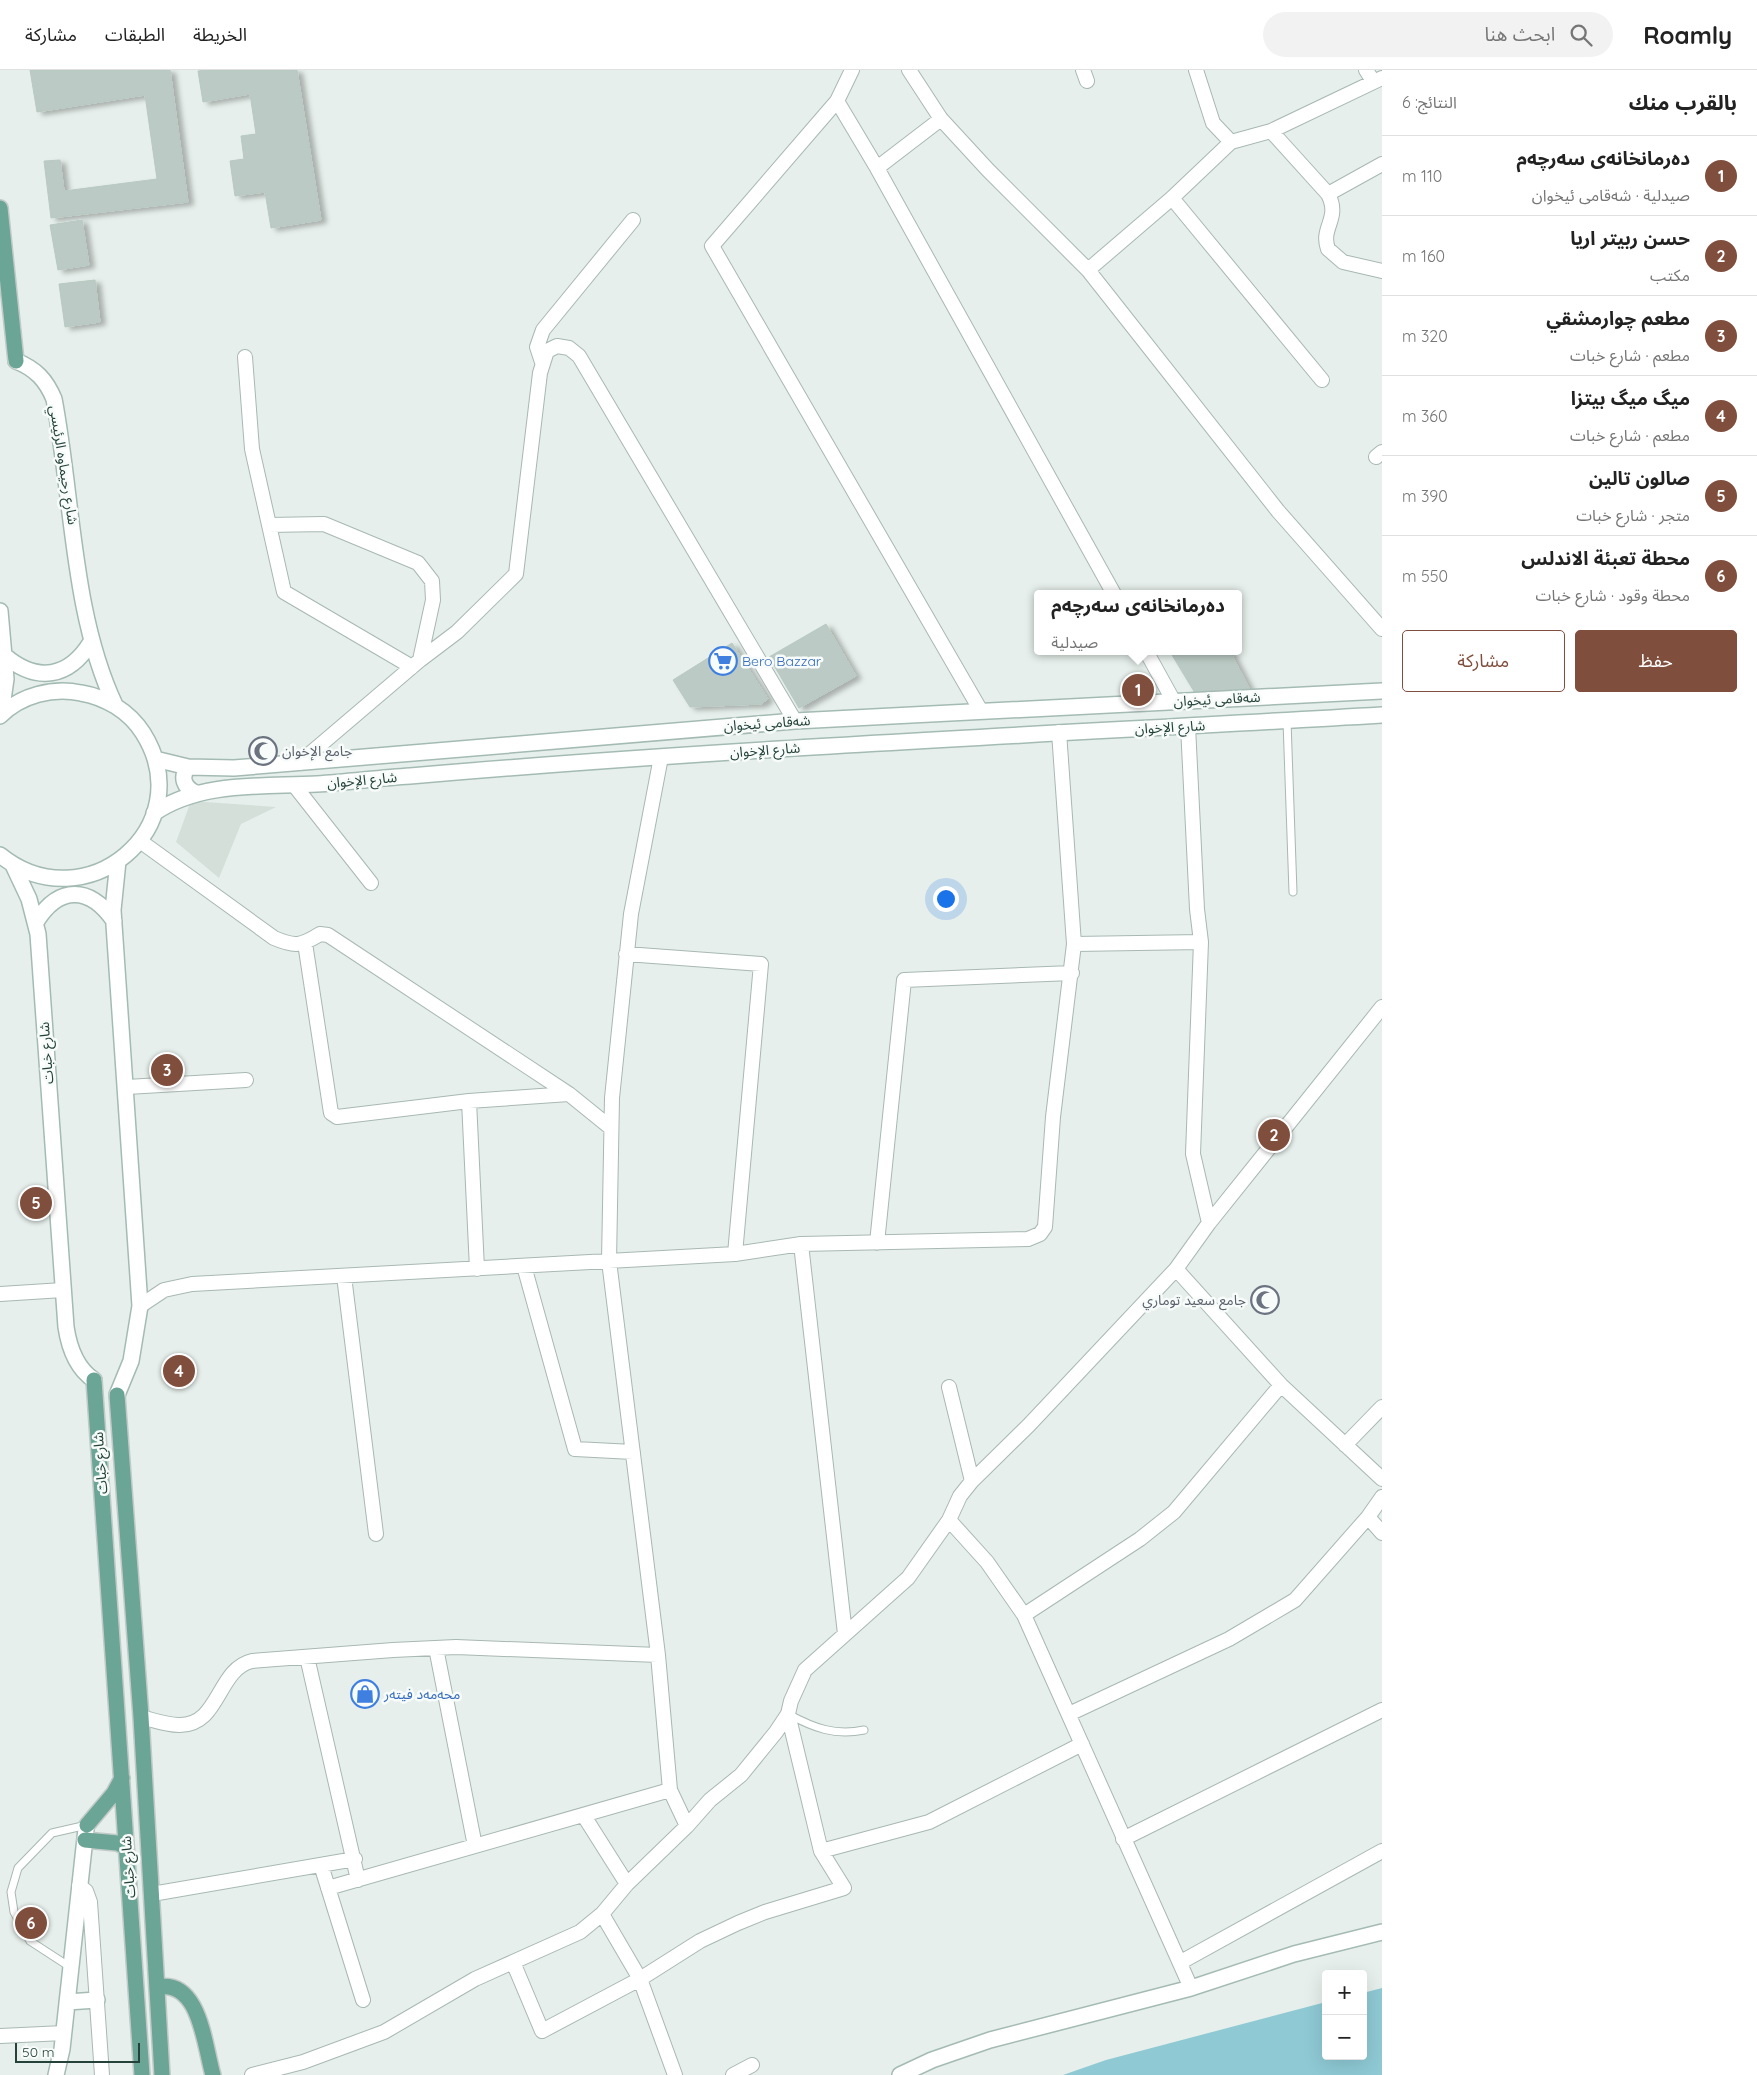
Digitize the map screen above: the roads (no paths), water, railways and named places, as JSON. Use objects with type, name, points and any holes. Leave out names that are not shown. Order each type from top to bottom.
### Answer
[{"type":"main road","name":"شارع رحيماوه الرئيسي","points":[[0,208],[16,361],[36,372],[44,380],[54,399],[91,642],[103,680],[115,705]]},
{"type":"main road","points":[[0,611],[6,679],[1,715]]},
{"type":"main road","points":[[5,656],[18,667],[35,673],[52,673],[69,668],[82,657],[91,642]]},
{"type":"main road","name":"شەقامی ئیخوان","points":[[155,759],[188,767],[234,768],[795,721],[1173,700],[1382,691]]},
{"type":"main road","points":[[0,855],[12,865],[28,873],[62,880],[95,874],[118,861],[140,841],[154,813],[159,786],[155,759],[140,729],[115,705],[93,695],[77,692],[45,692],[22,700],[1,715]]},
{"type":"main road","points":[[914,714],[916,740]]},
{"type":"main road","name":"شارع الإخوان","points":[[154,813],[174,801],[196,793],[294,785],[916,740],[1382,715]]},
{"type":"main road","points":[[188,767],[183,775],[183,780],[190,790],[196,793]]},
{"type":"main road","name":"شارع خبات","points":[[118,861],[114,888],[114,921],[127,1087],[140,1306],[130,1361],[117,1395],[141,1717],[162,2075]]},
{"type":"main road","name":"شارع خبات","points":[[12,865],[29,898],[36,922],[66,1327],[72,1351],[82,1370],[94,1380],[126,1847],[138,1989],[142,2075]]},
{"type":"main road","points":[[36,922],[49,904],[66,895],[88,895],[104,906],[114,921]]},
{"type":"main road","points":[[56,2075],[64,2033],[86,1832],[114,1793],[122,1778]]},
{"type":"main road","points":[[86,1832],[126,1847]]},
{"type":"main road","points":[[900,2075],[932,2060],[990,2040],[1191,1988],[1294,1954],[1382,1932]]},
{"type":"main road","points":[[157,1986],[177,1988],[192,2002],[213,2075]]},
{"type":"main road","points":[[67,2002],[97,2000]]},
{"type":"street","points":[[852,70],[837,101],[712,246],[981,711]]},
{"type":"street","points":[[909,70],[941,119],[988,170],[1088,270],[1278,511],[1381,623]]},
{"type":"street","points":[[1196,70],[1213,123],[1231,142]]},
{"type":"street","points":[[1088,270],[1172,198],[1231,142],[1271,131],[1374,76]]},
{"type":"street","points":[[837,101],[877,168],[1112,590]]},
{"type":"street","points":[[877,168],[941,119]]},
{"type":"street","points":[[1271,131],[1328,194],[1333,205],[1332,217],[1326,234],[1328,249],[1343,262],[1382,271]]},
{"type":"street","points":[[1328,194],[1382,164]]},
{"type":"street","points":[[1172,198],[1322,380]]},
{"type":"street","points":[[542,362],[537,347],[543,330],[633,220]]},
{"type":"street","points":[[299,763],[416,663],[457,632],[516,574],[542,362],[547,351],[557,346],[569,348],[579,356],[795,721]]},
{"type":"street","points":[[245,357],[252,449],[284,592],[416,663]]},
{"type":"street","points":[[269,526],[324,524],[418,562],[432,581],[432,600],[416,663]]},
{"type":"street","points":[[1148,655],[1173,700]]},
{"type":"street","points":[[1188,726],[1197,909],[1201,942],[1193,1154],[1209,1223]]},
{"type":"street","points":[[140,1306],[164,1290],[178,1286],[735,1254],[801,1244],[1028,1239],[1040,1234],[1046,1227],[1053,1117],[1072,973],[1074,944],[1060,732]]},
{"type":"street","points":[[662,757],[631,914],[626,954],[612,1098],[609,1261],[658,1656],[670,1790],[687,1826]]},
{"type":"street","points":[[294,785],[371,883]]},
{"type":"street","points":[[140,841],[274,938],[289,944],[305,943],[320,934],[328,935],[570,1094],[611,1128]]},
{"type":"street","points":[[1074,944],[1201,942]]},
{"type":"street","points":[[305,943],[331,1113],[337,1117],[469,1101],[570,1094]]},
{"type":"street","points":[[626,954],[761,964],[735,1254]]},
{"type":"street","points":[[877,1243],[904,980],[1072,973]]},
{"type":"street","points":[[256,2075],[303,2062],[384,2032],[475,1979],[580,1932],[602,1914],[627,1884],[687,1826],[710,1800],[741,1775],[788,1714],[791,1701],[805,1670],[908,1578],[949,1520],[960,1496],[972,1481],[1029,1425],[1176,1269],[1209,1223],[1382,1007]]},
{"type":"street","points":[[127,1087],[246,1080]]},
{"type":"street","points":[[469,1101],[477,1269]]},
{"type":"street","points":[[801,1244],[844,1634]]},
{"type":"street","points":[[524,1266],[575,1449],[633,1452]]},
{"type":"street","points":[[1176,1269],[1281,1385],[1382,1479]]},
{"type":"street","points":[[344,1276],[376,1534]]},
{"type":"street","points":[[0,1294],[62,1290]]},
{"type":"street","points":[[1024,1615],[1140,1539],[1174,1512],[1281,1385]]},
{"type":"street","points":[[949,1387],[972,1481]]},
{"type":"street","points":[[1345,1445],[1382,1407]]},
{"type":"street","points":[[1068,1714],[1230,1639],[1295,1600],[1368,1517],[1382,1497]]},
{"type":"street","points":[[1368,1517],[1382,1533]]},
{"type":"street","points":[[949,1520],[987,1562],[1024,1615],[1191,1988]]},
{"type":"street","points":[[141,1717],[170,1724],[189,1724],[197,1721],[212,1708],[232,1672],[243,1663],[436,1648],[658,1656]]},
{"type":"street","points":[[436,1648],[475,1846]]},
{"type":"street","points":[[307,1657],[355,1859],[358,1880]]},
{"type":"street","points":[[1123,1839],[1382,1710]]},
{"type":"street","points":[[512,1962],[542,2031],[640,1979],[700,1942],[738,1923],[765,1912],[844,1888],[821,1850],[788,1714]]},
{"type":"street","points":[[821,1850],[929,1822],[1082,1744]]},
{"type":"street","points":[[328,1888],[670,1790]]},
{"type":"street","points":[[584,1816],[627,1884]]},
{"type":"street","points":[[1181,1962],[1382,1852]]},
{"type":"street","points":[[152,1894],[355,1859]]},
{"type":"street","points":[[321,1865],[363,2000]]},
{"type":"street","points":[[79,1886],[86,1891],[89,1898],[102,2075]]},
{"type":"street","points":[[602,1914],[640,1979],[675,2075]]},
{"type":"street","points":[[0,2036],[64,2033]]},
{"type":"street","points":[[733,2075],[752,2065]]},
{"type":"lane","points":[[1287,720],[1293,892]]},
{"type":"lane","points":[[788,1714],[824,1731],[846,1733],[864,1730]]},
{"type":"lane","points":[[71,1968],[30,1941],[14,1912],[10,1892],[18,1868],[52,1833],[86,1832]]},
{"type":"water","points":[[1382,1988],[1382,2075],[1063,2075],[1106,2060],[1322,2003],[1322,2060],[1367,2060],[1367,1992]]},
{"type":"place","name":"Bero Bazzar","points":[[723,661]]},
{"type":"place","name":"دەرمانخانەی سەرچەم","points":[[1138,690]]},
{"type":"place","name":"جامع الإخوان","points":[[263,751]]},
{"type":"place","name":"مطعم چوارمشقي","points":[[167,1070]]},
{"type":"place","name":"حسن ربيتر اريا","points":[[1274,1135]]},
{"type":"place","name":"صالون تالين","points":[[36,1203]]},
{"type":"place","name":"جامع سعيد توماري","points":[[1265,1300]]},
{"type":"place","name":"ميگ ميگ بيتزا","points":[[179,1371]]},
{"type":"place","name":"محەمەد فیتەر","points":[[365,1694]]},
{"type":"place","name":"محطة تعبئة الاندلس","points":[[31,1923]]}]
